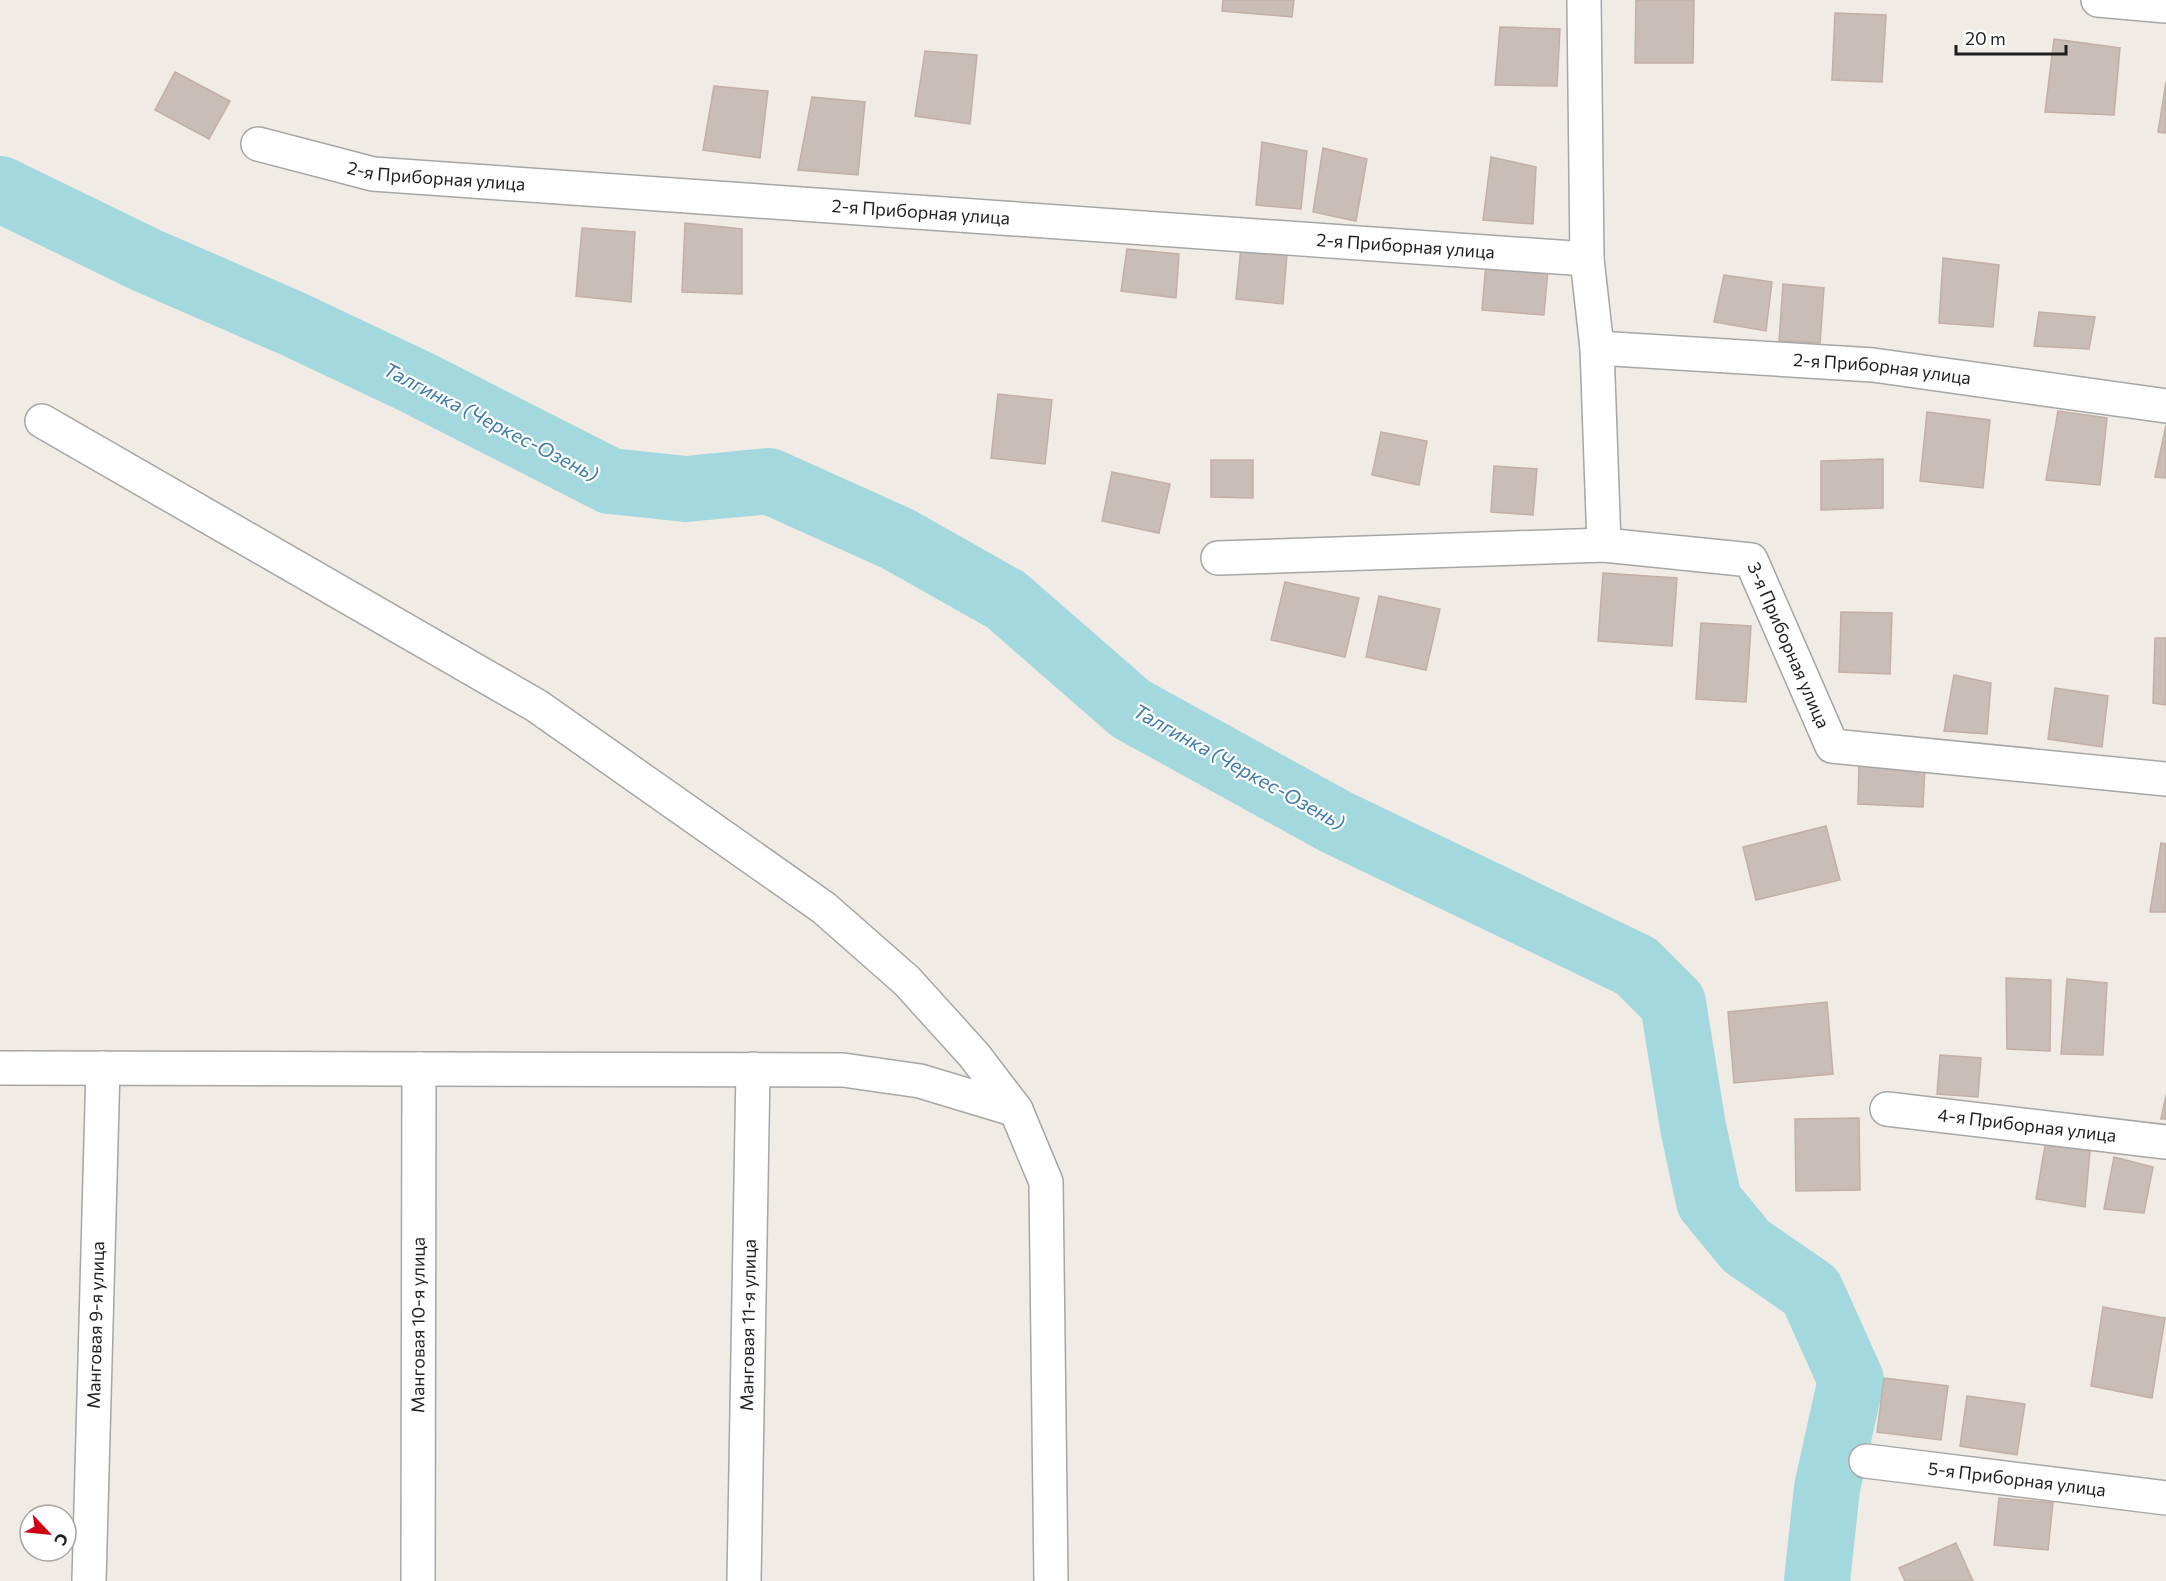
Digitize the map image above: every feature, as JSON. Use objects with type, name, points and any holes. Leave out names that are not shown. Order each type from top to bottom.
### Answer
[{"type":"street","points":[[1584,0],[1587,259],[1597,348],[1604,545]]},
{"type":"street","points":[[2098,0],[2166,6]]},
{"type":"street","name":"2-я Приборная улица","points":[[258,144],[373,174],[1587,259]]},
{"type":"street","name":"2-я Приборная улица","points":[[1597,348],[1873,365],[2166,406]]},
{"type":"street","points":[[42,421],[537,706],[824,908],[907,981],[974,1055],[1016,1110],[1046,1182],[1051,1581]]},
{"type":"street","name":"3-я Приборная улица","points":[[1218,558],[1604,545],[1751,560],[1832,747],[2166,779]]},
{"type":"street","points":[[0,1068],[843,1070],[920,1081],[1016,1110]]},
{"type":"street","name":"Манговая 9-я улица","points":[[89,1581],[103,1068]]},
{"type":"street","name":"Манговая 10-я улица","points":[[418,1581],[419,1069]]},
{"type":"street","name":"Манговая 11-я улица","points":[[744,1581],[753,1070]]},
{"type":"street","name":"4-я Приборная улица","points":[[1887,1109],[2166,1142]]},
{"type":"street","name":"5-я Приборная улица","points":[[1866,1461],[2166,1498]]},
{"type":"building","points":[[1223,0],[1294,0],[1292,17],[1222,11]]},
{"type":"building","points":[[1636,0],[1694,0],[1693,63],[1635,63]]},
{"type":"building","points":[[1835,13],[1886,15],[1882,82],[1832,80]]},
{"type":"building","points":[[1500,27],[1560,29],[1557,86],[1495,85]]},
{"type":"building","points":[[2054,39],[2120,48],[2114,115],[2045,112]]},
{"type":"building","points":[[925,51],[977,55],[970,124],[915,116]]},
{"type":"building","points":[[175,72],[230,101],[209,139],[155,110]]},
{"type":"building","points":[[2166,82],[2166,133],[2158,132]]},
{"type":"building","points":[[714,86],[768,91],[760,158],[703,150]]},
{"type":"building","points":[[812,97],[865,102],[858,175],[798,170]]},
{"type":"building","points":[[1262,142],[1307,151],[1301,209],[1256,205]]},
{"type":"building","points":[[1323,148],[1367,159],[1356,221],[1313,212]]},
{"type":"building","points":[[1491,157],[1536,167],[1533,224],[1483,220]]},
{"type":"building","points":[[685,223],[742,229],[742,294],[682,292]]},
{"type":"building","points":[[582,228],[635,232],[631,302],[576,296]]},
{"type":"building","points":[[1241,247],[1287,253],[1283,304],[1236,299]]},
{"type":"building","points":[[1127,249],[1179,254],[1176,298],[1121,291]]},
{"type":"building","points":[[1943,258],[1999,265],[1993,327],[1939,323]]},
{"type":"building","points":[[1486,263],[1548,269],[1544,315],[1482,310]]},
{"type":"building","points":[[1724,275],[1772,282],[1766,331],[1714,322]]},
{"type":"building","points":[[1783,284],[1824,288],[1820,343],[1779,341]]},
{"type":"building","points":[[2039,312],[2095,317],[2089,349],[2034,346]]},
{"type":"building","points":[[998,394],[1052,400],[1045,464],[991,458]]},
{"type":"building","points":[[2058,411],[2107,418],[2100,485],[2046,480]]},
{"type":"building","points":[[1927,412],[1990,420],[1983,488],[1920,481]]},
{"type":"building","points":[[2166,425],[2166,478],[2155,477]]},
{"type":"building","points":[[1381,432],[1427,441],[1419,485],[1372,475]]},
{"type":"building","points":[[1883,459],[1883,508],[1821,510],[1821,461]]},
{"type":"building","points":[[1211,460],[1253,460],[1253,498],[1211,497]]},
{"type":"building","points":[[1494,466],[1537,469],[1533,515],[1491,512]]},
{"type":"building","points":[[1112,472],[1170,484],[1159,533],[1102,521]]},
{"type":"building","points":[[1603,573],[1677,578],[1672,646],[1598,641]]},
{"type":"building","points":[[1285,582],[1359,598],[1345,657],[1271,640]]},
{"type":"building","points":[[1379,596],[1440,609],[1426,670],[1366,657]]},
{"type":"building","points":[[1841,612],[1892,613],[1890,674],[1839,672]]},
{"type":"building","points":[[1701,623],[1751,626],[1746,702],[1696,699]]},
{"type":"building","points":[[2155,638],[2166,638],[2166,705],[2153,703]]},
{"type":"building","points":[[1954,675],[1991,683],[1987,734],[1944,731]]},
{"type":"building","points":[[2055,688],[2108,696],[2102,747],[2048,739]]},
{"type":"building","points":[[1859,765],[1925,768],[1923,807],[1858,804]]},
{"type":"building","points":[[1826,826],[1840,880],[1756,900],[1743,847]]},
{"type":"building","points":[[2161,843],[2166,844],[2166,912],[2150,912]]},
{"type":"building","points":[[2006,978],[2051,980],[2050,1051],[2007,1049]]},
{"type":"building","points":[[2067,979],[2107,983],[2103,1055],[2061,1054]]},
{"type":"building","points":[[1827,1002],[1833,1074],[1734,1083],[1728,1012]]},
{"type":"building","points":[[1940,1055],[1981,1058],[1978,1097],[1937,1094]]},
{"type":"building","points":[[2166,1095],[2166,1119],[2161,1119]]},
{"type":"building","points":[[1859,1118],[1860,1190],[1796,1191],[1795,1119]]},
{"type":"building","points":[[2046,1140],[2090,1151],[2085,1207],[2036,1199]]},
{"type":"building","points":[[2114,1157],[2153,1167],[2144,1213],[2104,1209]]},
{"type":"building","points":[[2103,1307],[2165,1318],[2152,1398],[2091,1386]]},
{"type":"building","points":[[1884,1378],[1948,1386],[1941,1440],[1877,1432]]},
{"type":"building","points":[[1967,1396],[2025,1404],[2017,1455],[1960,1446]]},
{"type":"building","points":[[1999,1498],[2053,1503],[2048,1550],[1994,1545]]},
{"type":"building","points":[[1956,1543],[1973,1581],[1905,1581],[1899,1568]]},
{"type":"waterway","name":"Талгинка (Черкес-Озень)","points":[[0,189],[146,260],[291,323],[416,382],[610,481],[686,489],[769,481],[898,539],[1006,600],[1131,709],[1336,822],[1636,966],[1673,1003],[1693,1127],[1709,1201],[1746,1246],[1811,1291],[1851,1380],[1827,1488],[1817,1581]]}]
